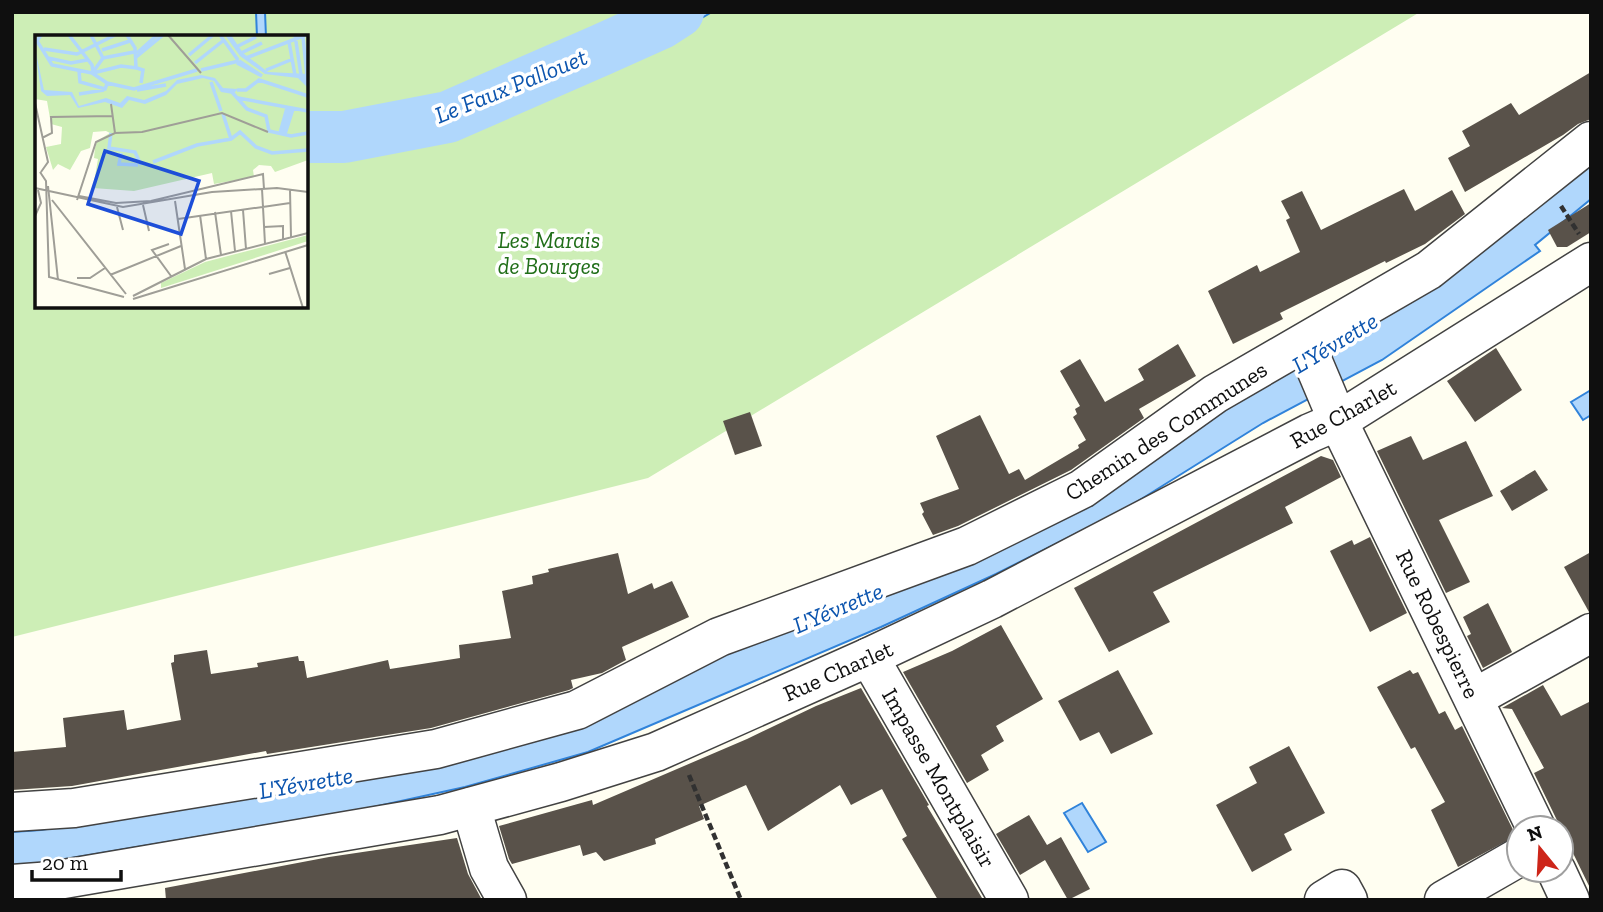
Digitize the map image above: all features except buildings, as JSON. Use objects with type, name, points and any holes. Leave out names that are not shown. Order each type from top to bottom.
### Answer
[{"type":"street","name":"Chemin des Communes","points":[[12,812],[74,808],[436,748],[577,710],[719,638],[969,549],[1083,489],[1215,394],[1307,348],[1429,270],[1591,141]]},
{"type":"street","name":"Rue Charlet","points":[[12,884],[65,879],[440,815],[573,779],[656,752],[870,657],[990,593],[1310,433],[1334,409],[1386,393],[1591,262]]},
{"type":"street","name":"Rue Robespierre","points":[[1307,348],[1529,814]]},
{"type":"street","points":[[969,549],[990,593]]},
{"type":"street","points":[[1475,698],[1591,633]]},
{"type":"street","name":"Impasse Montplaisir","points":[[870,657],[1009,900]]},
{"type":"street","points":[[471,807],[489,868],[508,900]]},
{"type":"street","points":[[1444,900],[1505,865]]},
{"type":"street","points":[[1563,884],[1570,900]]},
{"type":"street","points":[[1324,900],[1342,889],[1348,900]]},
{"type":"path","points":[[676,744],[741,900]]},
{"type":"green space","name":"Les Marais de Bourges","points":[[12,12],[1420,12],[648,478],[12,637]]},
{"type":"water","points":[[256,12],[265,12],[266,35],[257,35]]},
{"type":"water","points":[[669,12],[712,12],[652,43],[453,124],[381,141],[308,147],[308,138],[343,139],[438,122],[621,41]]},
{"type":"water","name":"L'Yévrette","points":[[1591,162],[1591,199],[1535,245],[1540,251],[1382,360],[1263,423],[1127,508],[996,574],[881,627],[588,752],[465,787],[369,808],[12,868],[12,832],[41,830],[439,763],[738,642],[984,549]]},
{"type":"water","points":[[1591,390],[1591,415],[1583,420],[1571,402]]},
{"type":"water","points":[[1082,803],[1106,842],[1088,852],[1064,813]]},
{"type":"waterway","name":"Le Faux Pallouet","points":[[308,137],[344,137],[448,117],[661,23],[678,12]]}]
